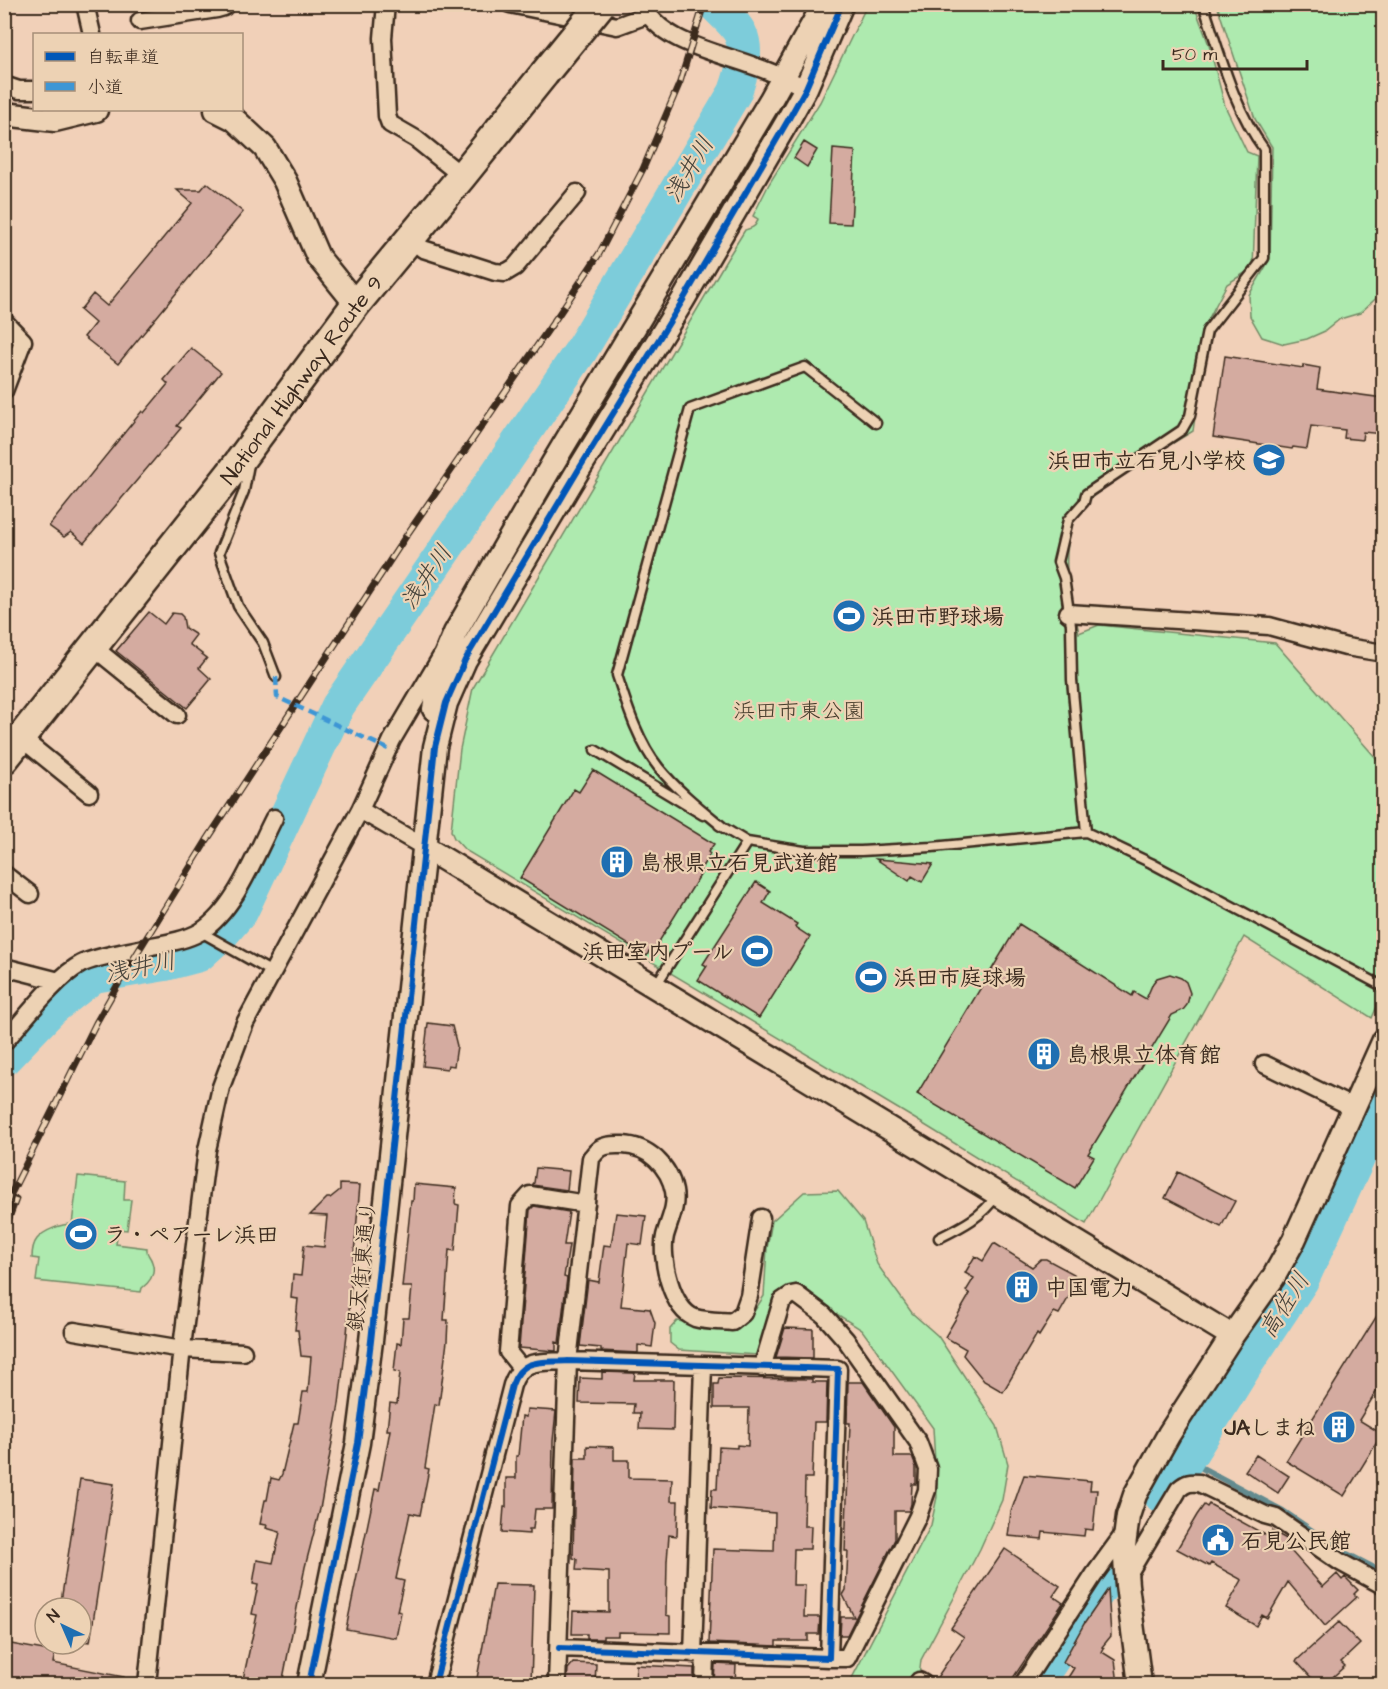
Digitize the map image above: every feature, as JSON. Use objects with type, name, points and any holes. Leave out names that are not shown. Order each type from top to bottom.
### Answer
[{"type":"highway","name":"National Highway Route 9","points":[[13,748],[253,442],[356,304],[601,4]]},
{"type":"street","points":[[85,4],[92,33]]},
{"type":"street","points":[[140,21],[217,9],[224,7],[223,4]]},
{"type":"street","points":[[387,4],[383,38],[387,116],[390,124],[416,139],[462,176]]},
{"type":"street","points":[[510,4],[617,26],[645,10],[670,34],[691,45],[757,67],[806,88]]},
{"type":"street","points":[[147,1684],[182,1349],[207,1150],[221,1087],[245,1023],[360,810],[392,740],[553,463],[783,78],[824,4]]},
{"type":"street","points":[[435,747],[446,703],[465,660],[683,300],[806,88],[842,4]]},
{"type":"street","points":[[4,85],[19,90],[33,90]]},
{"type":"street","points":[[4,114],[55,120],[92,111]]},
{"type":"street","points":[[218,111],[234,119],[265,148],[285,181],[318,257],[356,304]]},
{"type":"street","points":[[410,238],[423,249],[495,272],[506,273],[515,267],[577,193]]},
{"type":"street","points":[[4,391],[23,341],[7,328]]},
{"type":"street","points":[[1068,613],[1269,626],[1346,646],[1383,652]]},
{"type":"street","points":[[435,747],[435,698],[444,659],[454,633]]},
{"type":"street","points":[[93,647],[177,715]]},
{"type":"street","name":"銀天街東通り","points":[[309,1684],[358,1443],[435,747]]},
{"type":"street","points":[[13,748],[89,793]]},
{"type":"street","points":[[360,810],[656,986],[1232,1336]]},
{"type":"street","points":[[4,1042],[59,981],[83,962],[203,934],[232,900],[274,818]]},
{"type":"street","points":[[4,874],[30,894]]},
{"type":"street","points":[[4,967],[59,981]]},
{"type":"street","points":[[1140,1684],[1124,1546],[1135,1495],[1169,1434],[1232,1336],[1273,1278],[1294,1240],[1383,1040]]},
{"type":"street","points":[[1264,1064],[1354,1108]]},
{"type":"street","points":[[557,1684],[568,1361],[591,1158],[602,1147],[616,1144],[630,1145],[644,1149],[656,1158],[669,1175],[674,1192],[674,1206],[665,1237],[663,1258],[678,1301],[683,1310],[695,1318],[732,1322],[743,1313],[749,1296],[761,1218]]},
{"type":"street","points":[[521,1368],[507,1352],[520,1206],[530,1195],[586,1204]]},
{"type":"street","points":[[559,1648],[847,1658],[918,1516],[927,1490],[928,1469],[921,1449],[846,1340],[824,1315],[795,1294],[782,1301],[762,1368]]},
{"type":"street","points":[[74,1331],[182,1349],[243,1352]]},
{"type":"street","points":[[435,1684],[512,1385],[521,1368],[528,1364],[568,1361],[866,1369]]},
{"type":"street","points":[[703,1366],[699,1654],[704,1684]]},
{"type":"street","points":[[829,1658],[838,1369]]},
{"type":"street","points":[[1126,1576],[1179,1489],[1192,1482],[1199,1483],[1265,1515],[1276,1518],[1340,1562],[1383,1586]]},
{"type":"street","points":[[1023,1684],[1126,1530]]},
{"type":"lane","points":[[1086,832],[1072,680],[1071,625],[1064,578],[1058,562],[1068,520],[1084,502],[1086,494],[1182,430],[1190,416],[1207,331],[1264,258],[1264,149],[1253,135],[1237,100],[1203,4]]},
{"type":"lane","points":[[723,828],[679,790],[658,766],[641,737],[617,675],[690,409],[805,367],[876,423]]},
{"type":"lane","points":[[253,442],[244,491],[219,553],[238,606],[263,643],[276,677]]},
{"type":"lane","points":[[595,750],[747,842],[804,850],[861,851],[932,847],[1086,832],[1151,863],[1383,987]]},
{"type":"lane","points":[[656,986],[747,842]]},
{"type":"lane","points":[[203,934],[272,972]]},
{"type":"lane","points":[[939,1238],[970,1222],[990,1205],[997,1193]]},
{"type":"green space","name":"浜田市東公園","points":[[867,5],[1194,5],[1209,45],[1225,106],[1247,152],[1257,156],[1253,268],[1227,284],[1209,318],[1193,431],[1108,484],[1081,510],[1073,523],[1068,546],[1067,569],[1079,633],[1099,625],[1275,643],[1383,766],[1384,990],[1372,1018],[1244,937],[1086,1224],[465,850],[451,831],[460,749],[473,688],[727,259],[745,230],[756,224],[758,219],[753,216],[769,184],[820,102]]},
{"type":"green space","points":[[1217,5],[1383,5],[1383,292],[1360,313],[1340,319],[1325,331],[1307,339],[1284,344],[1262,337],[1250,316],[1249,295],[1270,259],[1272,147],[1255,119]]},
{"type":"green space","name":"ラ・ペアーレ浜田","points":[[78,1176],[125,1181],[124,1200],[131,1200],[127,1230],[118,1229],[116,1244],[147,1248],[153,1270],[148,1283],[141,1292],[36,1281],[39,1259],[32,1258],[35,1243],[49,1230],[72,1224]]},
{"type":"green space","points":[[838,1191],[863,1221],[877,1264],[912,1313],[938,1336],[997,1426],[1008,1464],[1002,1500],[980,1549],[921,1660],[918,1684],[849,1684],[931,1525],[937,1497],[933,1428],[862,1330],[821,1304],[796,1284],[782,1289],[767,1322],[758,1355],[679,1350],[670,1343],[670,1329],[677,1321],[737,1328],[748,1321],[764,1296],[767,1248],[772,1221],[804,1192]]},
{"type":"building","points":[[804,142],[817,150],[807,167],[794,158]]},
{"type":"building","points":[[833,149],[855,151],[851,224],[829,223]]},
{"type":"building","points":[[207,183],[243,212],[118,364],[84,337],[95,323],[80,310],[93,294],[107,306],[192,203],[177,190],[201,190]]},
{"type":"building","points":[[191,348],[221,372],[177,426],[181,428],[84,543],[71,532],[64,537],[49,526],[142,411],[144,413],[168,384],[164,380]]},
{"type":"building","points":[[1225,356],[1303,368],[1303,365],[1320,368],[1317,389],[1383,398],[1383,434],[1363,432],[1362,440],[1344,438],[1345,430],[1311,426],[1307,449],[1293,447],[1292,449],[1213,437]]},
{"type":"building","points":[[149,612],[164,624],[172,613],[180,614],[183,617],[185,628],[196,635],[189,644],[207,658],[199,668],[211,679],[187,708],[116,651]]},
{"type":"building","name":"島根県立石見武道館","points":[[593,770],[714,844],[700,870],[702,872],[652,953],[649,951],[647,956],[520,878],[574,789],[579,792]]},
{"type":"building","points":[[876,859],[933,864],[922,882],[912,876],[909,881]]},
{"type":"building","name":"浜田室内プール","points":[[756,882],[770,891],[763,903],[797,924],[795,927],[810,937],[759,1018],[698,980],[707,966],[703,964]]},
{"type":"building","name":"島根県立体育館","points":[[1019,924],[1132,996],[1134,992],[1146,999],[1157,978],[1170,974],[1186,982],[1190,993],[1187,1005],[1183,1010],[1172,1015],[1088,1154],[1094,1157],[1075,1188],[917,1094]]},
{"type":"building","points":[[428,1023],[452,1026],[457,1046],[454,1066],[448,1065],[447,1069],[423,1066]]},
{"type":"building","points":[[536,1168],[569,1171],[567,1190],[532,1185]]},
{"type":"building","points":[[1178,1172],[1235,1201],[1221,1227],[1165,1198]]},
{"type":"building","points":[[340,1184],[360,1185],[339,1404],[320,1509],[305,1567],[282,1684],[242,1684],[257,1615],[252,1614],[258,1585],[253,1584],[257,1560],[273,1563],[280,1532],[260,1524],[265,1500],[267,1500],[271,1478],[279,1480],[282,1474],[294,1423],[298,1423],[303,1392],[308,1392],[311,1357],[301,1356],[298,1330],[295,1330],[298,1299],[291,1298],[293,1275],[301,1276],[304,1245],[324,1247],[327,1216],[310,1215],[327,1198],[340,1190]]},
{"type":"building","points":[[414,1184],[456,1188],[455,1204],[459,1205],[455,1251],[449,1250],[444,1320],[448,1320],[447,1341],[439,1405],[435,1404],[425,1468],[429,1469],[420,1515],[410,1513],[396,1579],[404,1581],[397,1611],[401,1612],[396,1638],[346,1629],[375,1489],[379,1490],[390,1430],[387,1430],[390,1403],[397,1404],[400,1372],[394,1371],[397,1343],[401,1344],[403,1318],[409,1318],[412,1287],[402,1287]]},
{"type":"building","points":[[534,1206],[569,1212],[564,1245],[569,1245],[564,1277],[567,1278],[556,1351],[519,1348],[530,1210]]},
{"type":"building","points":[[616,1213],[646,1216],[642,1245],[628,1243],[621,1306],[650,1309],[655,1323],[652,1347],[638,1345],[638,1353],[601,1351],[601,1348],[580,1346],[588,1280],[599,1282],[604,1245],[611,1246]]},
{"type":"building","points":[[994,1243],[1032,1267],[1041,1259],[1046,1259],[1074,1274],[1078,1281],[1059,1314],[1054,1312],[1039,1336],[1037,1334],[1003,1392],[984,1381],[963,1355],[966,1349],[945,1337],[970,1294],[966,1291],[974,1278],[965,1273],[975,1256],[983,1261]]},
{"type":"building","name":"JAしまね","points":[[1383,1306],[1383,1381],[1359,1420],[1382,1434],[1344,1496],[1286,1461]]},
{"type":"building","points":[[785,1328],[813,1329],[813,1358],[776,1357]]},
{"type":"building","points":[[602,1372],[635,1373],[634,1380],[674,1380],[673,1430],[639,1429],[640,1413],[633,1413],[634,1404],[579,1403],[580,1378],[602,1379]]},
{"type":"building","points":[[719,1378],[812,1379],[812,1382],[827,1382],[826,1422],[814,1422],[812,1478],[805,1478],[804,1526],[811,1526],[810,1549],[794,1549],[793,1585],[805,1585],[804,1617],[820,1617],[819,1634],[808,1634],[808,1641],[776,1641],[776,1646],[709,1643],[713,1549],[774,1551],[775,1513],[711,1508],[712,1489],[717,1489],[719,1447],[748,1446],[749,1408],[714,1408],[714,1384],[718,1384]]},
{"type":"building","points":[[848,1382],[863,1382],[894,1427],[894,1457],[912,1457],[916,1467],[916,1484],[912,1484],[909,1511],[895,1511],[895,1539],[847,1635],[840,1635],[841,1617],[854,1617],[843,1595],[846,1590],[848,1551],[845,1551],[850,1423],[847,1423]]},
{"type":"building","points":[[527,1409],[556,1411],[552,1509],[535,1509],[533,1529],[529,1529],[529,1534],[502,1532],[504,1507],[506,1507],[506,1478],[516,1478],[516,1456],[518,1456],[522,1416],[526,1417]]},
{"type":"building","points":[[587,1446],[614,1447],[614,1460],[629,1460],[629,1478],[672,1479],[671,1501],[678,1501],[677,1536],[669,1535],[667,1561],[666,1615],[670,1616],[670,1633],[618,1632],[618,1636],[603,1636],[603,1639],[587,1639],[587,1634],[572,1634],[573,1611],[609,1612],[609,1572],[576,1570],[577,1559],[573,1558],[575,1458],[587,1458]]},
{"type":"building","points":[[1256,1455],[1289,1476],[1278,1493],[1245,1471]]},
{"type":"building","points":[[1024,1475],[1091,1481],[1090,1490],[1097,1490],[1093,1530],[1085,1529],[1084,1536],[1043,1532],[1042,1539],[1008,1536],[1011,1512]]},
{"type":"building","points":[[80,1479],[114,1484],[93,1622],[93,1596],[62,1596]]},
{"type":"building","points":[[1209,1504],[1269,1537],[1272,1531],[1294,1543],[1290,1550],[1323,1587],[1337,1574],[1342,1580],[1345,1577],[1358,1590],[1354,1594],[1357,1597],[1325,1626],[1288,1582],[1267,1618],[1262,1615],[1256,1626],[1226,1608],[1242,1580],[1211,1563],[1209,1566],[1177,1549],[1204,1505],[1207,1507]]},
{"type":"building","points":[[1005,1549],[1060,1586],[1053,1596],[1063,1603],[1009,1684],[934,1684],[964,1637],[951,1628]]},
{"type":"building","points":[[494,1584],[534,1585],[531,1684],[476,1684]]},
{"type":"building","points":[[1108,1589],[1111,1636],[1102,1647],[1104,1648],[1102,1652],[1115,1660],[1118,1684],[1064,1684],[1074,1668],[1063,1662],[1084,1624]]},
{"type":"building","points":[[1339,1622],[1360,1644],[1341,1662],[1345,1666],[1325,1684],[1317,1684],[1296,1661]]},
{"type":"building","points":[[11,1644],[33,1648],[33,1656],[54,1656],[53,1663],[124,1677],[123,1684],[5,1684]]},
{"type":"building","points":[[573,1663],[596,1664],[595,1684],[567,1684],[568,1669]]},
{"type":"building","points":[[715,1664],[736,1665],[735,1684],[714,1684]]},
{"type":"building","points":[[636,1665],[694,1668],[694,1684],[635,1684]]},
{"type":"waterway","name":"浅井川","points":[[4,1059],[52,1009],[94,976],[165,964],[199,955],[241,912],[338,706],[580,352],[735,92],[743,63],[743,40],[735,26],[714,4]]},
{"type":"waterway","name":"高佐川","points":[[1161,1496],[1187,1460],[1302,1280],[1384,1102]]},
{"type":"waterway","points":[[1187,1460],[1283,1511],[1345,1553],[1384,1573]]},
{"type":"waterway","name":"高佐川","points":[[1036,1684],[1104,1583]]},
{"type":"railway","points":[[4,1208],[96,1023],[207,840],[406,536],[599,254],[643,169],[680,82],[704,4]]},
{"type":"railway","points":[[4,1231],[16,1199]]},
{"type":"marked path","points":[[276,677],[277,697],[388,749]]},
{"type":"cycle path","points":[[309,1684],[358,1443],[435,747],[446,703],[465,660],[683,300],[787,122],[806,88],[842,4]]},
{"type":"cycle path","points":[[435,1684],[512,1385],[521,1370],[534,1363],[568,1361],[838,1369],[829,1658],[559,1648]]},
{"type":"place","name":"浜田市立石見小学校","points":[[1269,460]]},
{"type":"place","name":"浜田市野球場","points":[[849,616]]},
{"type":"place","name":"島根県立石見武道館","points":[[617,862]]},
{"type":"place","name":"浜田室内プール","points":[[757,951]]},
{"type":"place","name":"浜田市庭球場","points":[[871,977]]},
{"type":"place","name":"島根県立体育館","points":[[1044,1054]]},
{"type":"place","name":"ラ・ペアーレ浜田","points":[[81,1234]]},
{"type":"place","name":"中国電力","points":[[1022,1287]]},
{"type":"place","name":"JAしまね","points":[[1339,1427]]},
{"type":"place","name":"石見公民館","points":[[1218,1540]]}]
